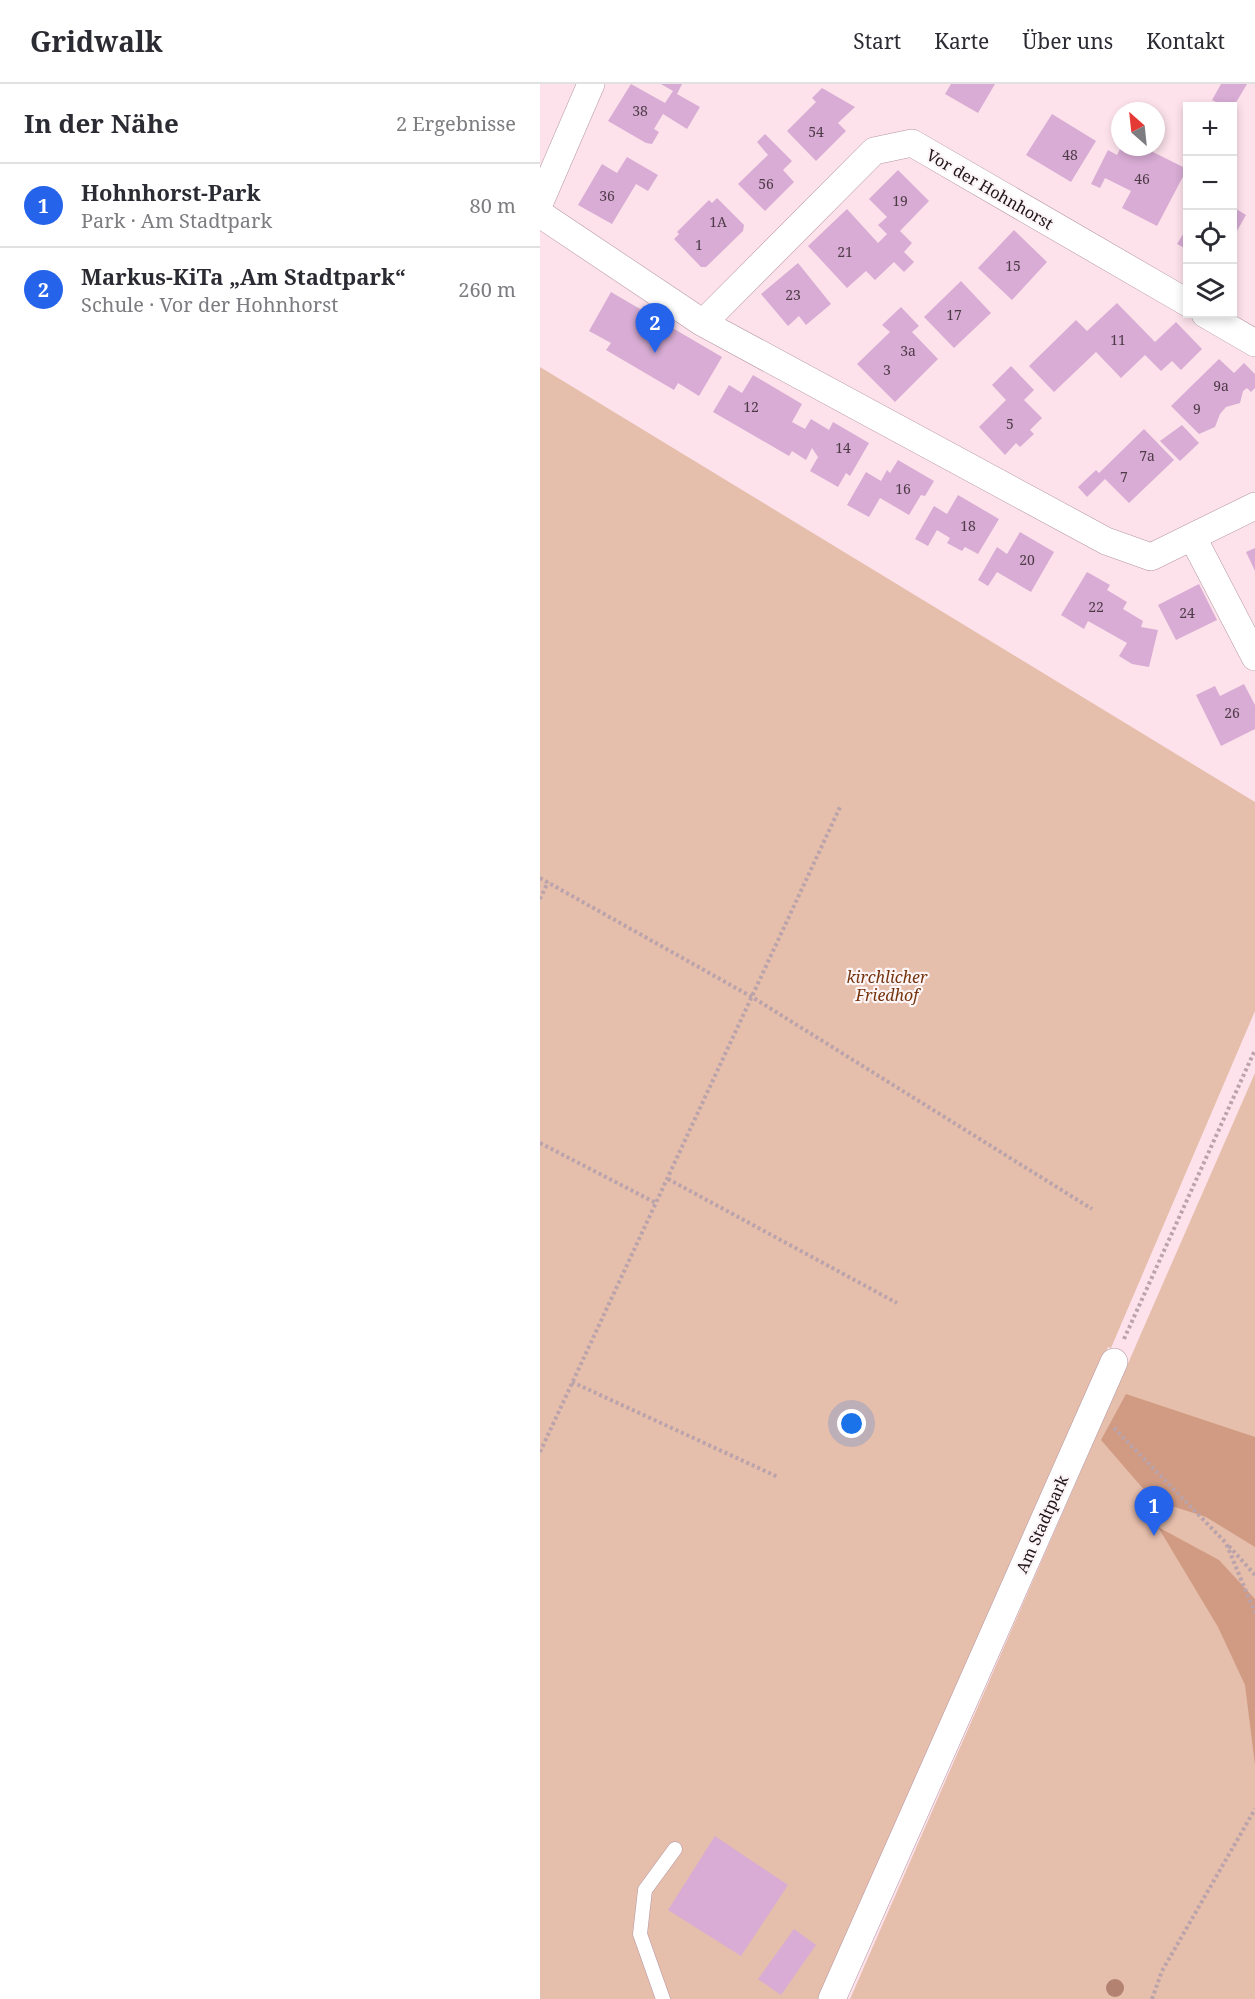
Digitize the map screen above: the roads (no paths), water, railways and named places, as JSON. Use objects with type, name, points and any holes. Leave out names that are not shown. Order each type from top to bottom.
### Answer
[{"type":"street","points":[[540,202],[591,84]]},
{"type":"street","name":"Vor der Hohnhorst","points":[[703,323],[874,151],[912,143],[1183,300]]},
{"type":"street","points":[[540,214],[703,323],[1106,541],[1151,557],[1255,506]]},
{"type":"street","points":[[1212,318],[1255,343]]},
{"type":"street","points":[[1193,538],[1255,657]]},
{"type":"street","name":"Am Stadtpark","points":[[832,1999],[1114,1362]]},
{"type":"lane","points":[[663,1999],[640,1934],[645,1890],[675,1849]]},
{"type":"place","name":"Markus-KiTa „Am Stadtpark“","points":[[655,353]]},
{"type":"place","name":"Hohnhorst-Park","points":[[1154,1536]]},
{"type":"park label","name":"kirchlicher Friedhof","points":[[887,986]]}]
